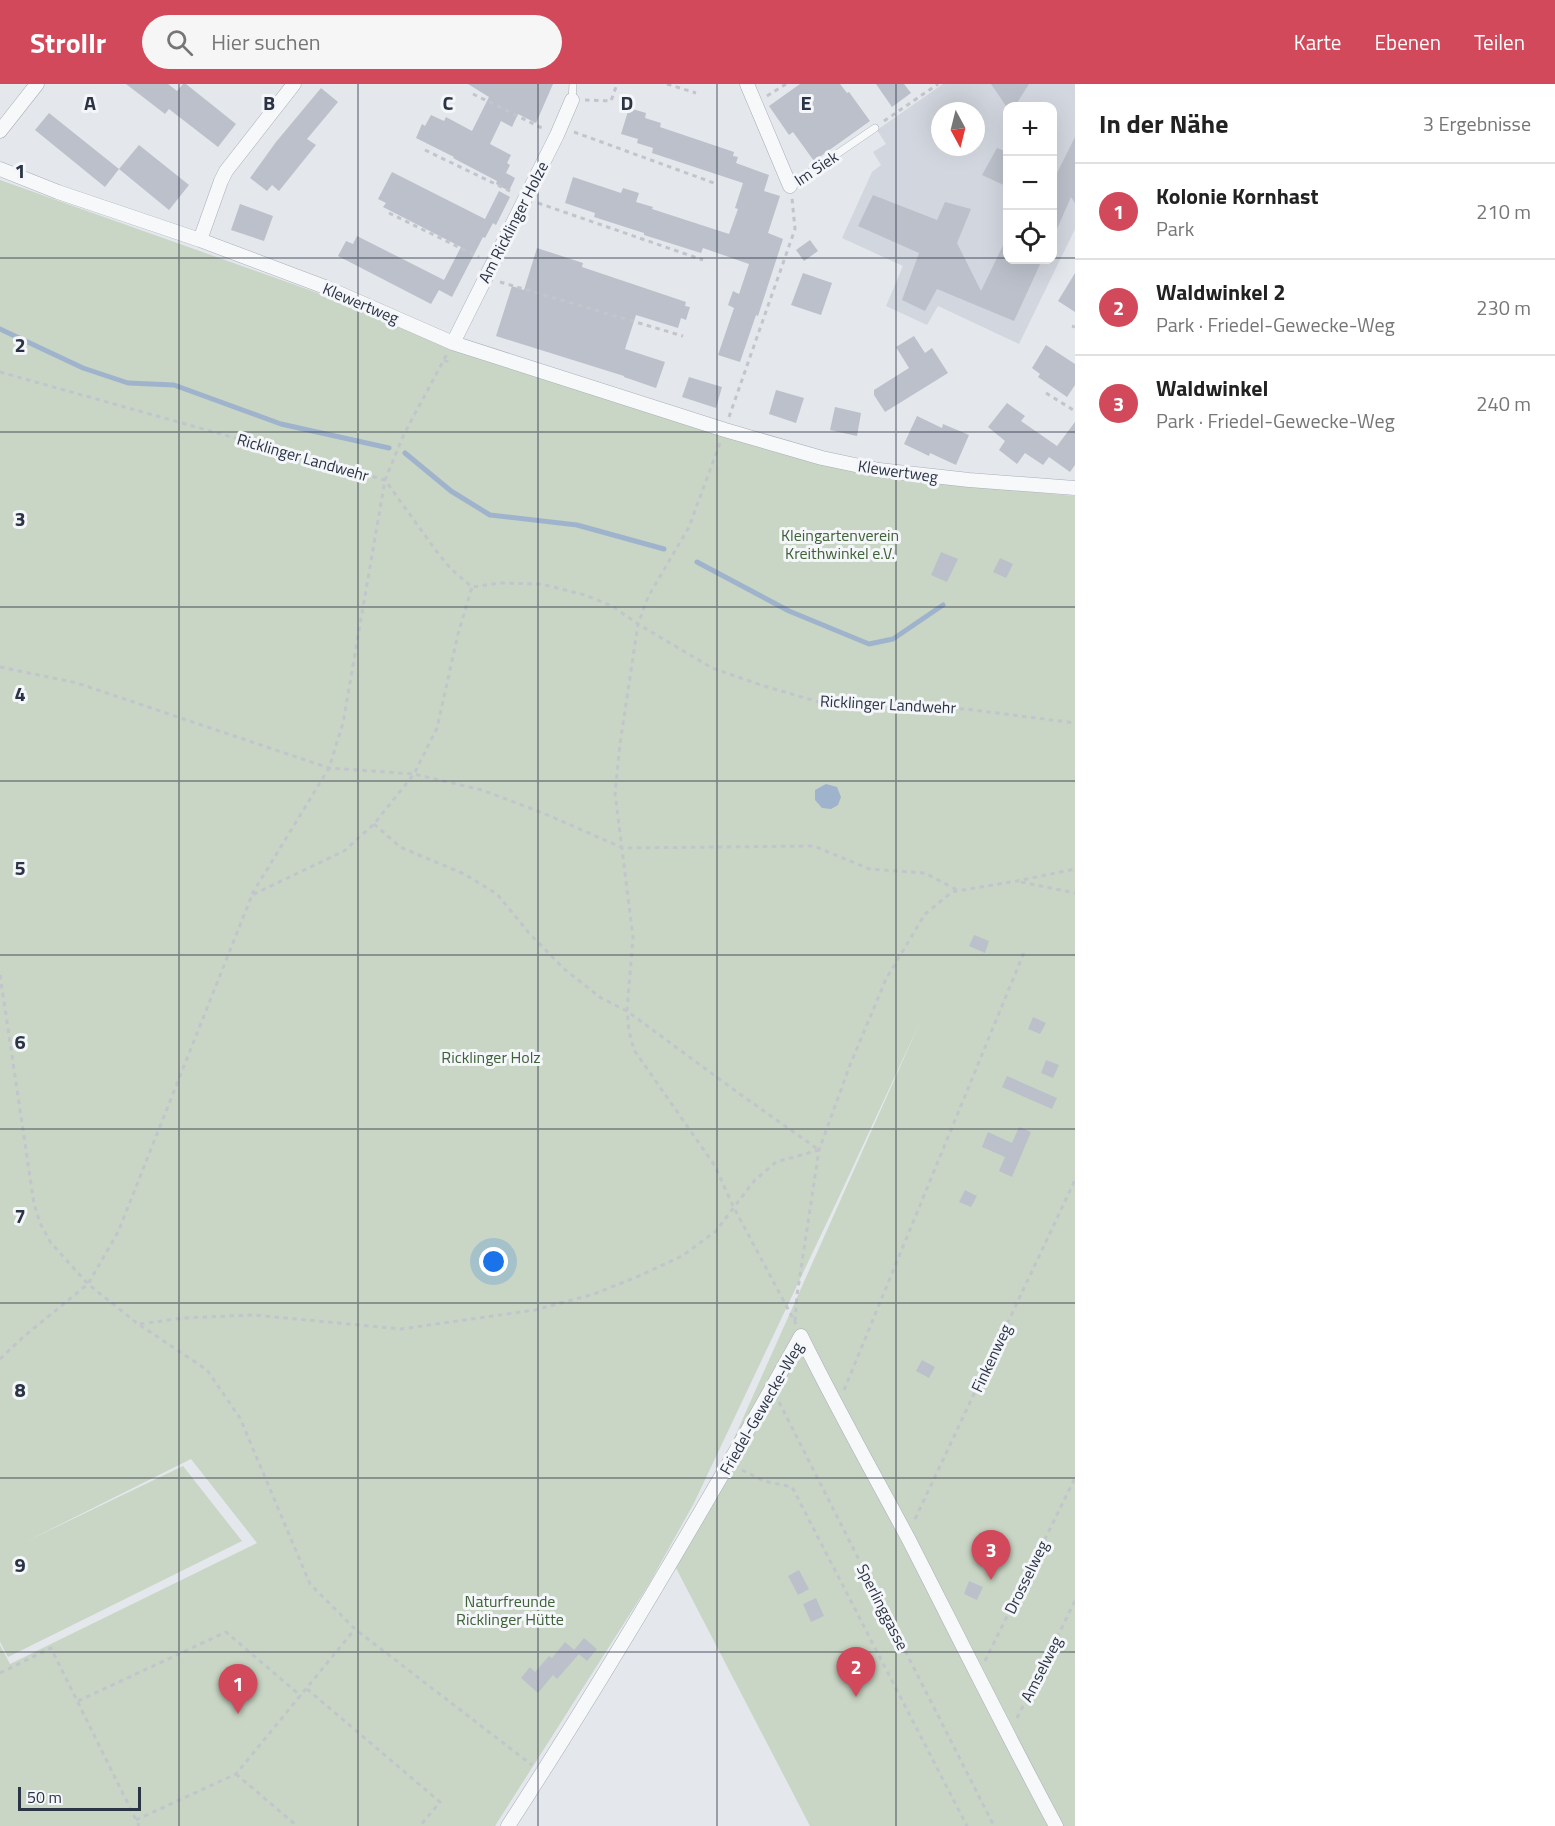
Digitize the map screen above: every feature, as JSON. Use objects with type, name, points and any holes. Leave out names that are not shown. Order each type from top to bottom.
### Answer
[{"type":"street","points":[[0,131],[37,84]]},
{"type":"street","points":[[200,240],[226,171],[294,84]]},
{"type":"street","name":"Im Siek","points":[[747,84],[790,186]]},
{"type":"street","name":"Am Ricklinger Holze","points":[[453,343],[559,131],[572,100]]},
{"type":"street","name":"Klewertweg","points":[[0,169],[58,192],[200,240],[325,287],[453,343],[725,430],[822,458],[879,470],[1075,488]]},
{"type":"street","name":"Friedel-Gewecke-Weg","points":[[801,1336],[1056,1826]]},
{"type":"street","name":"Friedel-Gewecke-Weg","points":[[508,1826],[543,1773],[729,1464],[801,1336]]},
{"type":"lane","points":[[572,100],[573,84]]},
{"type":"lane","name":"Im Siek","points":[[790,186],[875,128]]},
{"type":"path","points":[[572,100],[610,101],[617,84]]},
{"type":"path","points":[[667,84],[696,93]]},
{"type":"path","points":[[755,105],[786,84]]},
{"type":"path","points":[[875,128],[938,84]]},
{"type":"path","points":[[473,94],[559,131],[714,183]]},
{"type":"path","points":[[425,150],[525,198],[703,260]]},
{"type":"path","points":[[790,186],[795,228],[725,430],[689,527],[648,597],[638,624],[615,793],[633,937],[627,1011],[634,1050],[715,1166],[733,1206],[801,1336]]},
{"type":"path","points":[[389,213],[493,263]]},
{"type":"path","points":[[486,278],[682,336]]},
{"type":"path","points":[[0,1359],[88,1284],[118,1232],[252,895],[329,768],[343,723],[385,480],[404,434],[453,343]]},
{"type":"path","points":[[444,360],[450,363]]},
{"type":"path","name":"Ricklinger Landwehr","points":[[0,372],[385,480],[437,552],[472,587],[500,583],[541,585],[585,595],[612,606],[712,668],[761,686],[822,703],[966,709],[1075,723]]},
{"type":"path","points":[[1046,393],[1075,411]]},
{"type":"path","points":[[252,895],[344,851],[374,824],[414,774],[437,728],[458,634],[472,587]]},
{"type":"path","points":[[0,668],[77,683],[329,768],[414,774],[482,790],[543,813],[623,848],[814,846],[869,869],[925,873],[959,891]]},
{"type":"path","points":[[374,824],[400,847],[464,874],[497,894],[529,933],[563,968],[601,998],[627,1011],[819,1150]]},
{"type":"path","points":[[795,1322],[819,1150],[850,1065],[886,979],[925,914],[952,892],[1075,869]]},
{"type":"path","points":[[1017,881],[1075,893]]},
{"type":"path","points":[[836,1407],[1025,950]]},
{"type":"path","points":[[0,975],[34,1204],[40,1223],[51,1243],[88,1284],[138,1324],[207,1370],[240,1418],[310,1584],[355,1629],[543,1773]]},
{"type":"path","points":[[138,1324],[183,1318],[254,1315],[401,1329],[535,1310],[594,1294],[682,1256],[716,1231],[754,1181],[776,1162],[819,1150]]},
{"type":"path","name":"Finkenweg","points":[[907,1537],[1075,1180]]},
{"type":"path","name":"Sperlinggasse","points":[[772,1388],[994,1826]]},
{"type":"path","points":[[729,1464],[764,1481],[792,1487],[967,1826]]},
{"type":"path","name":"Drosselweg","points":[[978,1676],[1075,1478]]},
{"type":"path","name":"Amselweg","points":[[1008,1736],[1075,1601]]},
{"type":"path","points":[[136,1820],[236,1774],[355,1629]]},
{"type":"path","points":[[78,1701],[226,1632],[301,1696]]},
{"type":"path","points":[[0,1674],[51,1648],[139,1826]]},
{"type":"path","points":[[307,1689],[440,1802],[420,1826]]},
{"type":"path","points":[[236,1774],[297,1826]]},
{"type":"shaded area","points":[[943,84],[1075,84],[1075,229],[1019,344],[938,306],[927,325],[886,306],[903,266],[842,238],[872,172],[881,165],[873,152],[886,144],[877,130]]},
{"type":"green space","points":[[0,180],[315,292],[454,350],[728,438],[867,473],[957,485],[1075,496],[1075,1826],[810,1826],[676,1568],[921,1020],[694,1503],[649,1584],[495,1826],[0,1826],[0,1645],[10,1664],[257,1543],[191,1459],[25,1542],[183,1466],[242,1541],[8,1657],[0,1642]]},
{"type":"water","points":[[826,784],[837,787],[841,797],[838,805],[831,809],[822,808],[815,800],[815,790]]},
{"type":"building","points":[[126,84],[168,84],[177,91],[183,84],[186,84],[236,124],[218,147],[169,109],[165,114]]},
{"type":"building","points":[[468,84],[553,84],[536,123],[518,114],[512,127],[501,121],[490,144],[511,155],[506,173],[515,178],[509,191],[496,184],[497,181],[416,138],[422,124],[425,126],[431,115],[444,121],[446,117],[472,131],[489,97]]},
{"type":"building","points":[[800,84],[840,84],[847,93],[849,92],[870,121],[814,161],[793,132],[789,135],[769,106]]},
{"type":"building","points":[[876,84],[904,84],[911,93],[892,107]]},
{"type":"building","points":[[991,84],[1029,84],[1018,102],[1003,102]]},
{"type":"building","points":[[321,88],[338,102],[307,139],[316,145],[279,191],[272,185],[267,191],[250,178],[276,142]]},
{"type":"building","points":[[629,108],[646,113],[645,118],[661,123],[660,127],[734,152],[733,156],[738,157],[736,163],[769,175],[764,191],[780,196],[768,233],[783,239],[758,316],[756,315],[740,362],[718,355],[734,308],[728,305],[733,291],[739,294],[749,264],[703,248],[701,253],[644,235],[644,233],[594,217],[595,213],[565,203],[573,177],[621,193],[623,188],[639,193],[636,202],[729,234],[738,209],[735,208],[743,183],[652,153],[653,148],[637,143],[638,139],[621,134]]},
{"type":"building","points":[[49,113],[119,169],[105,187],[35,130]]},
{"type":"building","points":[[1075,137],[1075,203],[1071,197],[1057,229],[1057,210],[1057,173]]},
{"type":"building","points":[[139,145],[189,185],[169,210],[119,169]]},
{"type":"building","points":[[997,148],[1003,150],[1003,185],[982,175]]},
{"type":"building","points":[[392,172],[485,219],[499,191],[510,197],[496,225],[493,223],[485,238],[483,237],[452,297],[439,290],[431,304],[338,256],[346,241],[353,244],[357,236],[444,280],[461,247],[383,207],[386,203],[378,199]]},
{"type":"building","points":[[873,195],[937,220],[945,202],[971,209],[957,243],[981,291],[1003,245],[1003,264],[1040,264],[1014,321],[937,289],[925,311],[902,300],[919,253],[858,226]]},
{"type":"building","points":[[240,204],[273,216],[264,241],[231,230]]},
{"type":"building","points":[[810,240],[818,251],[804,261],[796,250]]},
{"type":"building","points":[[537,248],[583,263],[582,267],[686,302],[685,306],[690,307],[686,320],[681,318],[678,328],[636,315],[625,349],[665,362],[656,388],[496,336],[512,286],[524,290]]},
{"type":"building","points":[[803,273],[832,283],[821,315],[791,305]]},
{"type":"building","points":[[1075,273],[1075,312],[1058,301]]},
{"type":"building","points":[[914,336],[925,353],[932,348],[948,373],[885,412],[874,395],[874,390],[909,368],[896,347]]},
{"type":"building","points":[[1046,345],[1075,364],[1075,385],[1067,397],[1038,377],[1040,374],[1032,368]]},
{"type":"building","points":[[689,377],[722,387],[716,408],[682,397]]},
{"type":"building","points":[[776,390],[804,398],[796,423],[769,414]]},
{"type":"building","points":[[1007,403],[1025,416],[1021,421],[1057,446],[1075,422],[1075,465],[1070,472],[1049,457],[1043,465],[1025,453],[1017,464],[999,450],[1005,441],[988,427]]},
{"type":"building","points":[[835,407],[861,413],[857,436],[830,430]]},
{"type":"building","points":[[917,416],[942,428],[943,424],[969,435],[956,465],[904,444]]},
{"type":"building","points":[[941,552],[958,559],[947,582],[931,575]]},
{"type":"building","points":[[1000,558],[1013,564],[1006,578],[993,572]]},
{"type":"building","points":[[974,935],[989,941],[985,953],[969,946]]},
{"type":"building","points":[[1033,1017],[1046,1023],[1040,1034],[1028,1029]]},
{"type":"building","points":[[1046,1060],[1059,1065],[1053,1078],[1041,1073]]},
{"type":"building","points":[[1007,1076],[1057,1098],[1052,1109],[1002,1087]]},
{"type":"building","points":[[1019,1127],[1031,1132],[1012,1177],[999,1171],[1005,1157],[982,1147],[988,1132],[1012,1143]]},
{"type":"building","points":[[965,1190],[977,1196],[971,1207],[959,1202]]},
{"type":"building","points":[[922,1360],[935,1367],[929,1378],[916,1371]]},
{"type":"building","points":[[799,1570],[809,1589],[798,1595],[788,1576]]},
{"type":"building","points":[[969,1581],[983,1587],[977,1600],[964,1594]]},
{"type":"building","points":[[816,1598],[824,1616],[811,1622],[803,1604]]},
{"type":"building","points":[[584,1638],[597,1649],[587,1661],[574,1650]]},
{"type":"building","points":[[565,1642],[579,1654],[557,1679],[553,1675],[538,1693],[521,1678],[530,1667],[535,1672],[549,1656],[552,1658]]},
{"type":"waterway","points":[[0,329],[83,368],[128,383],[174,385],[281,424],[389,448]]},
{"type":"waterway","points":[[405,453],[451,491],[490,515],[577,525],[664,549]]},
{"type":"waterway","points":[[697,562],[789,611],[869,644],[893,639],[943,605]]},
{"type":"place","name":"Waldwinkel","points":[[991,1580]]},
{"type":"place","name":"Waldwinkel 2","points":[[856,1697]]},
{"type":"place","name":"Kolonie Kornhast","points":[[238,1714]]},
{"type":"park label","name":"Kleingartenverein Kreithwinkel e.V.","points":[[840,544]]},
{"type":"park label","name":"Ricklinger Holz","points":[[491,1057]]},
{"type":"park label","name":"Naturfreunde Ricklinger Hütte","points":[[510,1610]]}]
